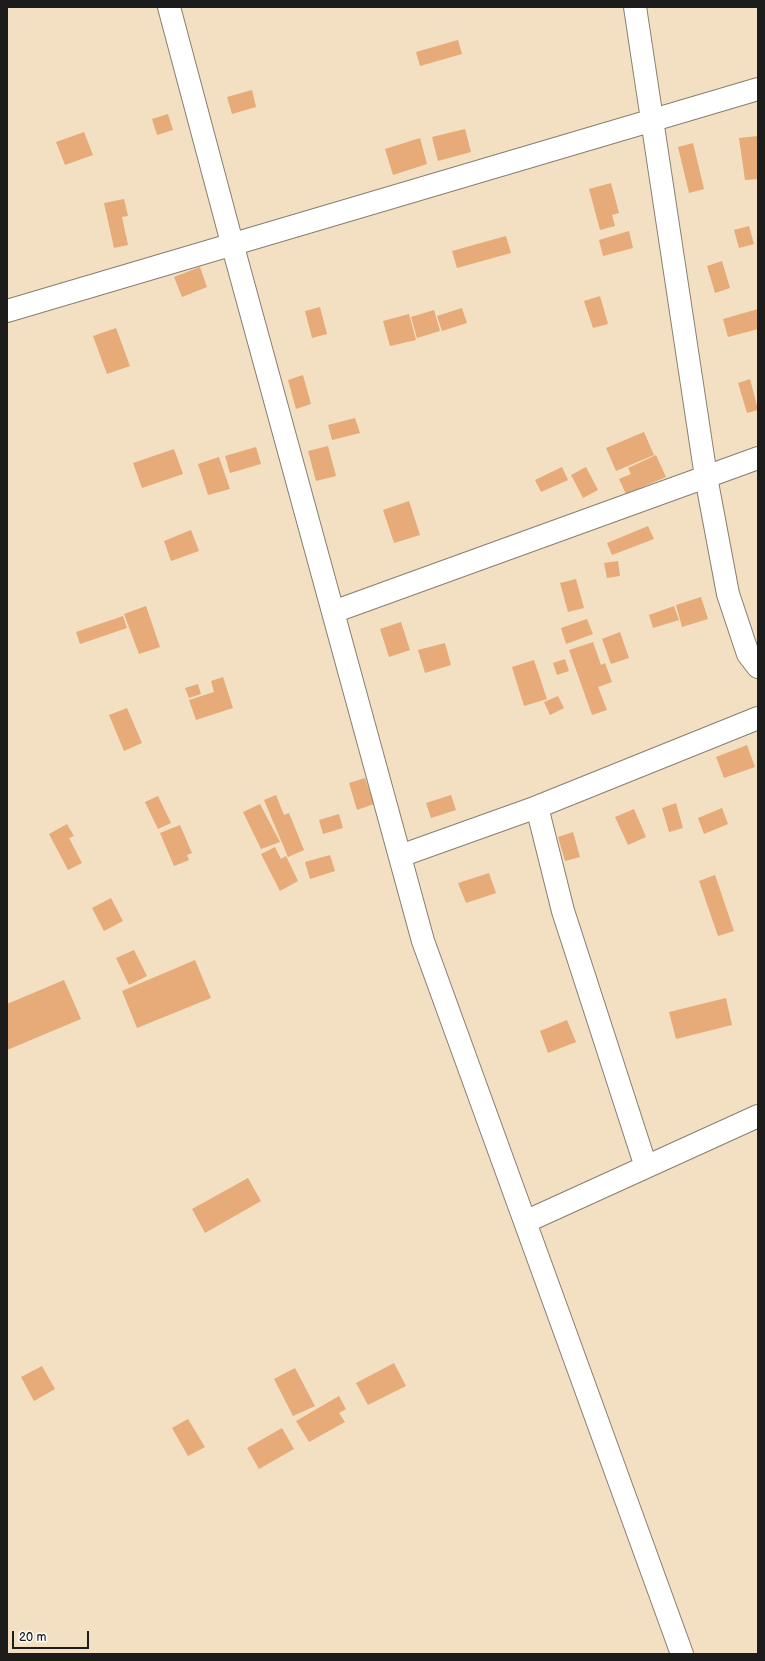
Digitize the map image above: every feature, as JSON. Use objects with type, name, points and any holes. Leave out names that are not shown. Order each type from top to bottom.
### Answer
[{"type":"street","points":[[169,7],[232,244],[423,941],[682,1654]]},
{"type":"street","points":[[635,7],[706,477],[728,594],[748,654],[758,667]]},
{"type":"street","points":[[7,311],[758,88]]},
{"type":"street","points":[[333,612],[758,458]]},
{"type":"street","points":[[400,856],[537,807],[758,718]]},
{"type":"street","points":[[537,807],[564,911],[646,1167]]},
{"type":"street","points":[[525,1222],[758,1116]]},
{"type":"building","points":[[458,40],[462,54],[420,66],[416,52]]},
{"type":"building","points":[[252,90],[256,107],[232,114],[227,97]]},
{"type":"building","points":[[168,114],[173,130],[157,135],[152,119]]},
{"type":"building","points":[[465,129],[471,152],[438,161],[432,137]]},
{"type":"building","points":[[84,132],[93,155],[65,165],[56,142]]},
{"type":"building","points":[[758,136],[758,179],[745,180],[739,138]]},
{"type":"building","points":[[420,138],[427,164],[393,175],[385,149]]},
{"type":"building","points":[[693,143],[704,189],[689,193],[678,147]]},
{"type":"building","points":[[611,183],[619,213],[612,215],[615,226],[600,230],[589,189]]},
{"type":"building","points":[[124,199],[128,216],[122,217],[128,245],[114,248],[104,203]]},
{"type":"building","points":[[749,226],[754,244],[739,248],[734,230]]},
{"type":"building","points":[[629,231],[633,248],[603,256],[599,240]]},
{"type":"building","points":[[506,236],[511,253],[457,268],[452,251]]},
{"type":"building","points":[[722,261],[730,288],[715,293],[707,266]]},
{"type":"building","points":[[200,267],[207,287],[182,297],[174,277]]},
{"type":"building","points":[[600,296],[608,324],[593,328],[584,301]]},
{"type":"building","points":[[320,307],[327,334],[312,338],[305,311]]},
{"type":"building","points":[[462,308],[467,323],[442,331],[437,316]]},
{"type":"building","points":[[758,309],[758,329],[728,337],[723,319]]},
{"type":"building","points":[[434,310],[440,331],[417,338],[411,317]]},
{"type":"building","points":[[409,314],[416,340],[390,346],[383,321]]},
{"type":"building","points":[[116,328],[130,366],[107,374],[93,336]]},
{"type":"building","points":[[303,375],[311,404],[296,409],[288,380]]},
{"type":"building","points":[[750,379],[758,410],[747,413],[738,383]]},
{"type":"building","points":[[355,418],[360,433],[332,440],[328,425]]},
{"type":"building","points":[[644,432],[654,455],[616,471],[606,448]]},
{"type":"building","points":[[328,446],[336,476],[316,481],[308,451]]},
{"type":"building","points":[[256,447],[261,464],[230,473],[225,456]]},
{"type":"building","points":[[174,449],[183,474],[142,488],[133,463]]},
{"type":"building","points":[[656,455],[666,477],[626,494],[619,479],[631,474],[628,468]]},
{"type":"building","points":[[219,457],[230,489],[208,495],[198,464]]},
{"type":"building","points":[[562,467],[568,480],[541,492],[535,480]]},
{"type":"building","points":[[586,467],[598,490],[583,498],[571,475]]},
{"type":"building","points":[[409,501],[420,535],[394,543],[383,510]]},
{"type":"building","points":[[648,526],[654,539],[612,555],[607,543]]},
{"type":"building","points":[[191,530],[199,551],[171,561],[164,541]]},
{"type":"building","points":[[618,561],[620,576],[607,578],[604,563]]},
{"type":"building","points":[[576,579],[584,608],[568,612],[560,583]]},
{"type":"building","points":[[701,597],[708,619],[682,627],[676,605]]},
{"type":"building","points":[[146,606],[160,647],[139,654],[124,614]]},
{"type":"building","points":[[674,606],[679,620],[653,628],[649,615]]},
{"type":"building","points":[[123,616],[127,628],[80,644],[76,632]]},
{"type":"building","points":[[587,619],[593,634],[566,644],[561,628]]},
{"type":"building","points":[[401,622],[410,650],[389,657],[380,629]]},
{"type":"building","points":[[620,632],[629,658],[611,664],[602,639]]},
{"type":"building","points":[[593,642],[601,665],[605,663],[612,682],[598,687],[607,710],[592,715],[569,650]]},
{"type":"building","points":[[445,643],[451,665],[425,673],[418,650]]},
{"type":"building","points":[[565,659],[569,671],[557,675],[553,663]]},
{"type":"building","points":[[534,660],[547,699],[524,706],[512,667]]},
{"type":"building","points":[[223,677],[233,708],[196,720],[189,700],[214,692],[211,681]]},
{"type":"building","points":[[198,684],[201,694],[189,698],[185,688]]},
{"type":"building","points":[[558,696],[564,708],[550,715],[544,702]]},
{"type":"building","points":[[127,708],[142,743],[124,751],[109,715]]},
{"type":"building","points":[[747,745],[755,767],[724,778],[716,757]]},
{"type":"building","points":[[365,778],[374,804],[357,810],[349,783]]},
{"type":"building","points":[[276,795],[284,815],[289,813],[304,850],[288,857],[264,800]]},
{"type":"building","points":[[451,795],[456,810],[431,818],[426,803]]},
{"type":"building","points":[[158,796],[171,823],[158,829],[145,802]]},
{"type":"building","points":[[676,803],[683,828],[669,832],[662,808]]},
{"type":"building","points":[[260,804],[280,842],[261,849],[243,812]]},
{"type":"building","points":[[722,808],[728,824],[704,834],[698,818]]},
{"type":"building","points":[[634,809],[646,837],[628,845],[615,817]]},
{"type":"building","points":[[339,814],[343,828],[323,834],[319,820]]},
{"type":"building","points":[[67,824],[74,836],[69,838],[82,863],[68,870],[49,834]]},
{"type":"building","points":[[180,825],[192,853],[187,855],[189,860],[174,866],[160,833]]},
{"type":"building","points":[[573,832],[580,857],[565,861],[558,837]]},
{"type":"building","points":[[275,847],[281,859],[286,856],[298,881],[280,891],[261,854]]},
{"type":"building","points":[[330,855],[335,871],[310,879],[305,862]]},
{"type":"building","points":[[489,873],[496,893],[466,903],[458,883]]},
{"type":"building","points":[[715,875],[734,931],[718,936],[699,881]]},
{"type":"building","points":[[111,898],[123,921],[104,931],[92,908]]},
{"type":"building","points":[[134,950],[147,976],[129,985],[116,958]]},
{"type":"building","points":[[195,960],[211,998],[137,1028],[122,991]]},
{"type":"building","points":[[64,980],[81,1019],[7,1050],[7,1004]]},
{"type":"building","points":[[726,998],[732,1025],[676,1039],[669,1012]]},
{"type":"building","points":[[567,1020],[576,1042],[548,1053],[540,1031]]},
{"type":"building","points":[[248,1178],[261,1201],[205,1233],[192,1209]]},
{"type":"building","points":[[394,1363],[406,1386],[368,1405],[356,1383]]},
{"type":"building","points":[[42,1366],[55,1389],[34,1401],[21,1377]]},
{"type":"building","points":[[295,1368],[315,1406],[293,1416],[274,1379]]},
{"type":"building","points":[[339,1396],[346,1409],[339,1413],[345,1422],[309,1442],[296,1421]]},
{"type":"building","points":[[188,1419],[205,1447],[188,1456],[172,1428]]},
{"type":"building","points":[[282,1428],[294,1449],[259,1469],[247,1448]]}]
